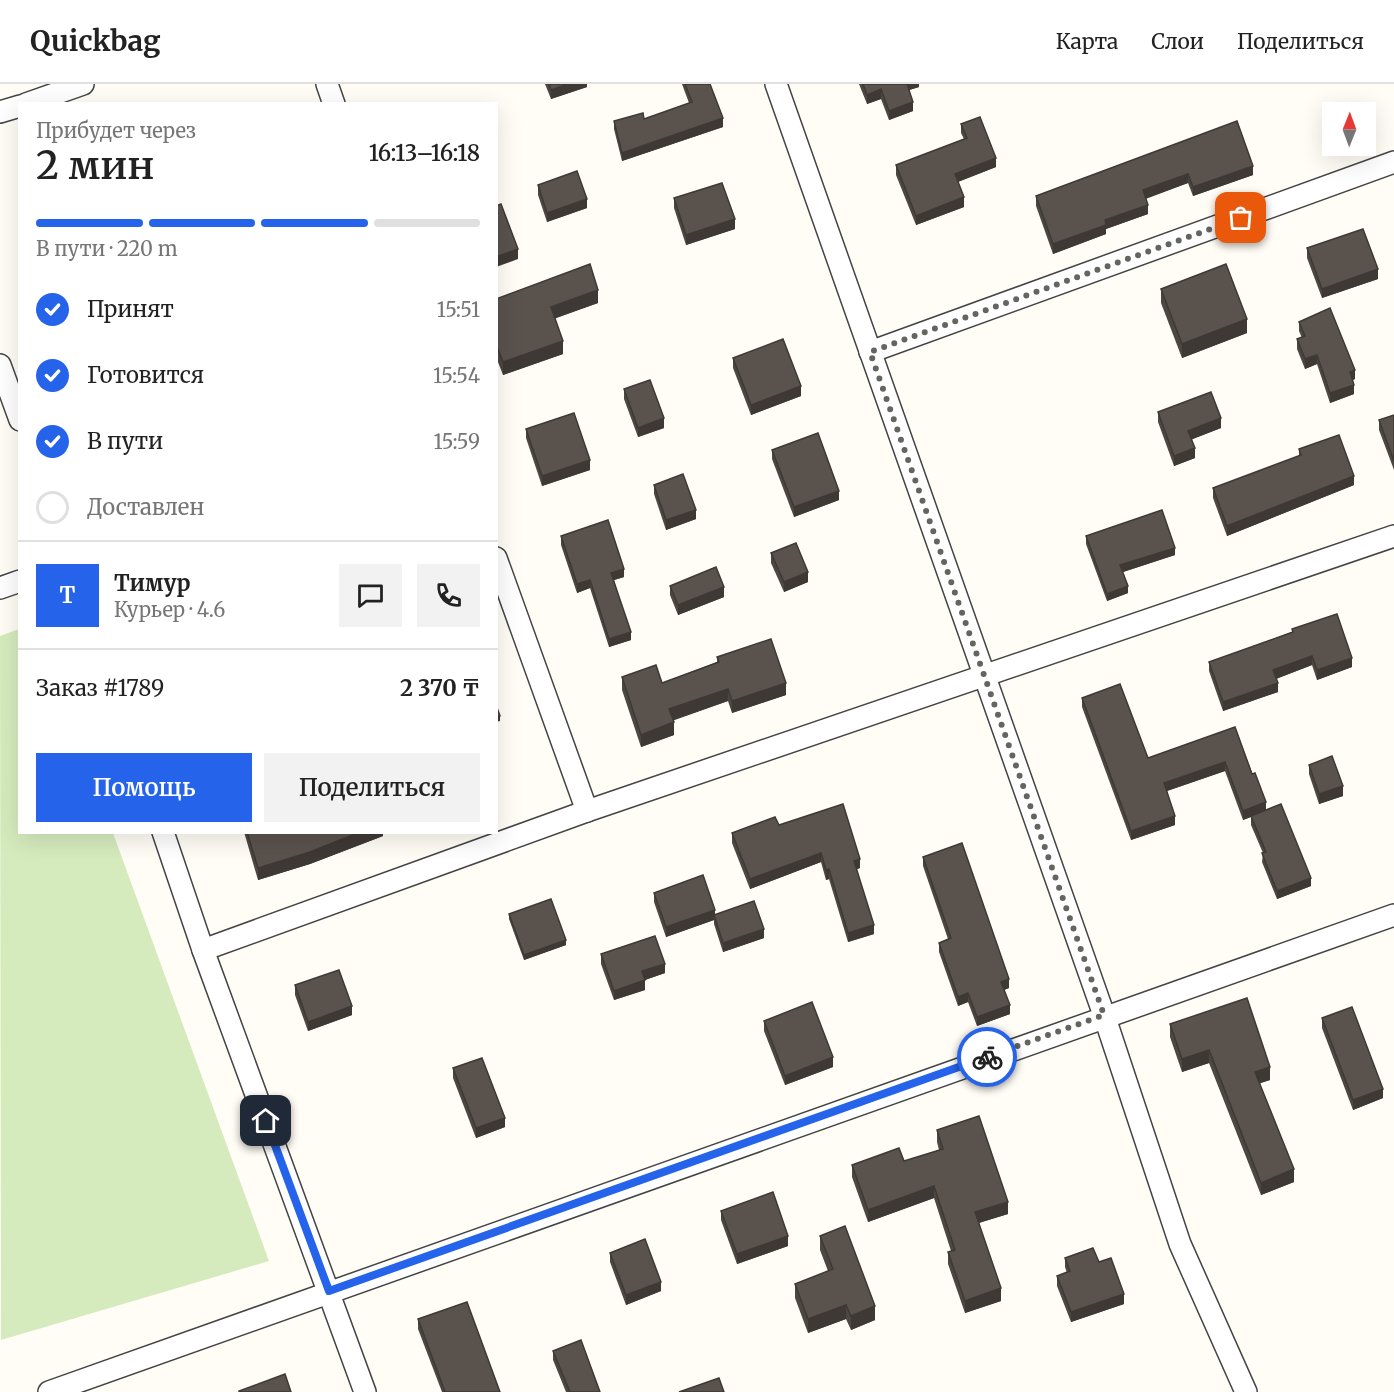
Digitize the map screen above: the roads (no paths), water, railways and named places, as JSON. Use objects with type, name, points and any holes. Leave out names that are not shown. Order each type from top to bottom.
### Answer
[{"type":"street","points":[[32,102],[83,84]]},
{"type":"street","points":[[327,84],[333,102]]},
{"type":"street","points":[[777,84],[1104,1015],[1180,1244],[1246,1392]]},
{"type":"street","points":[[0,112],[18,107]]},
{"type":"street","points":[[870,352],[1394,162]]},
{"type":"street","points":[[0,365],[18,414]]},
{"type":"street","points":[[203,950],[587,812],[1394,536]]},
{"type":"street","points":[[498,564],[587,812]]},
{"type":"street","points":[[0,588],[18,582]]},
{"type":"street","points":[[164,834],[203,950],[365,1392]]},
{"type":"street","points":[[49,1392],[1104,1015],[1394,915]]}]
